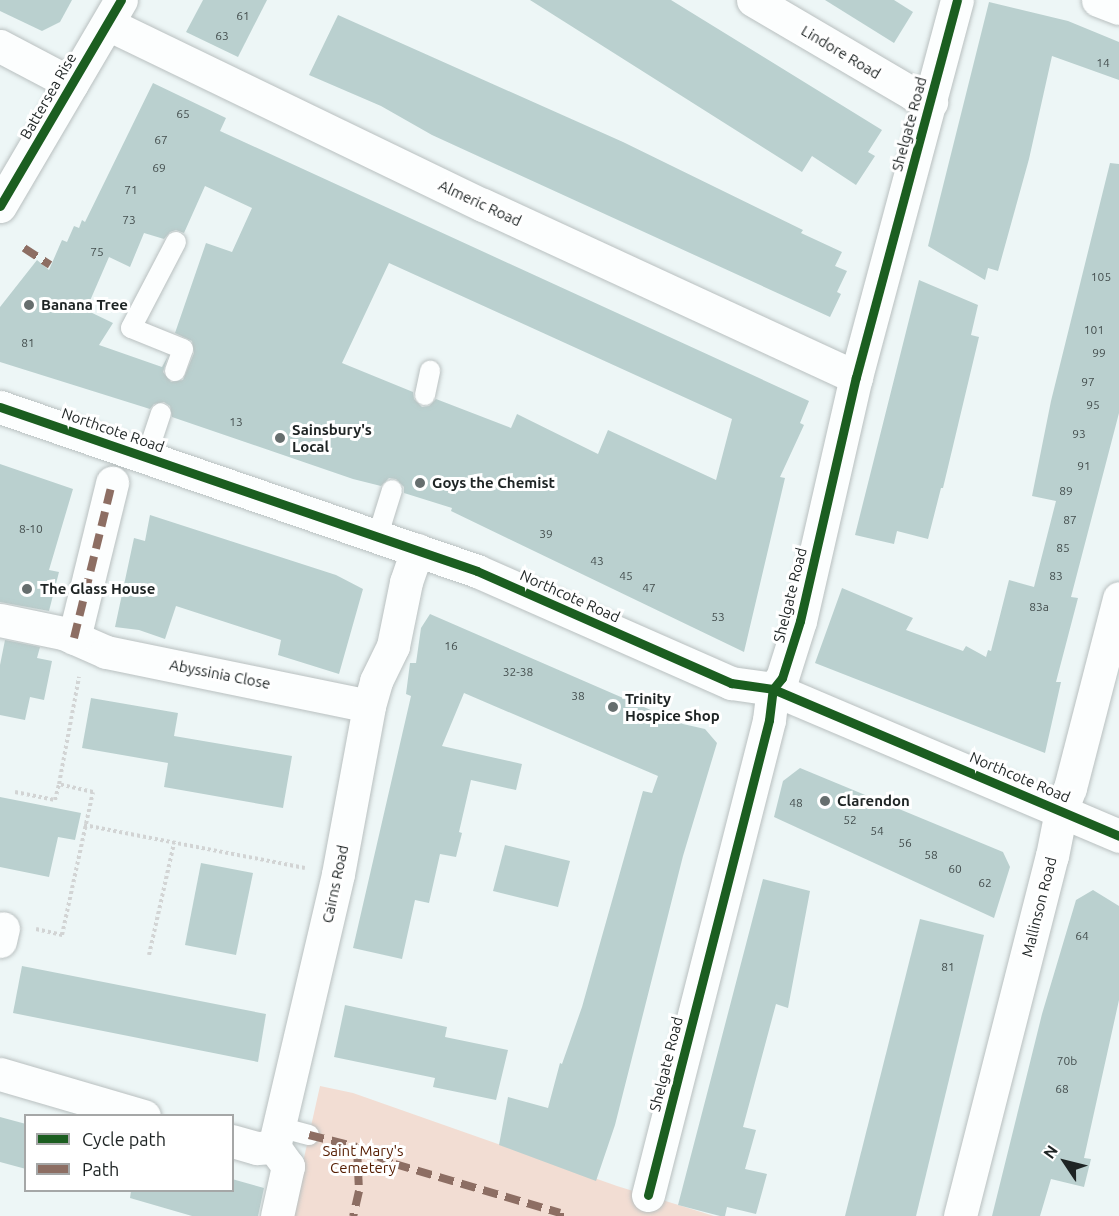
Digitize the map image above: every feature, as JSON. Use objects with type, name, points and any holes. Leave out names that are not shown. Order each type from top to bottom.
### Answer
[{"type":"main road","name":"Lindore Road","points":[[753,0],[913,94],[931,102]]},
{"type":"main road","name":"Shelgate Road","points":[[648,1195],[769,720],[773,689],[782,678],[801,621],[856,377],[957,0]]},
{"type":"main road","points":[[1098,0],[1119,9]]},
{"type":"main road","name":"Battersea Rise","points":[[0,206],[114,12]]},
{"type":"main road","name":"Almeric Road","points":[[114,12],[483,205],[856,377]]},
{"type":"main road","points":[[0,46],[72,84]]},
{"type":"main road","name":"Northcote Road","points":[[0,407],[378,535],[477,571],[731,683],[773,689],[1119,836]]},
{"type":"main road","points":[[80,641],[112,483]]},
{"type":"main road","name":"Cairns Road","points":[[287,1137],[369,706],[376,681],[393,646],[406,582],[417,550]]},
{"type":"main road","name":"Mallinson Road","points":[[960,1216],[1053,856],[1060,811],[1070,788],[1119,598]]},
{"type":"main road","name":"Abyssinia Close","points":[[0,620],[80,641],[106,652],[369,706]]},
{"type":"main road","points":[[0,1074],[137,1114]]},
{"type":"main road","points":[[234,1142],[257,1148],[287,1137],[288,1166],[277,1216]]},
{"type":"lane","points":[[175,371],[183,349],[131,328],[176,242]]},
{"type":"lane","points":[[425,395],[430,371]]},
{"type":"lane","points":[[146,458],[161,413]]},
{"type":"lane","points":[[378,535],[392,490]]},
{"type":"path","points":[[15,792],[55,800],[80,641]]},
{"type":"path","points":[[10,932],[62,935],[84,825],[93,792],[59,784]]},
{"type":"path","points":[[84,825],[312,869]]},
{"type":"path","points":[[149,955],[174,843]]},
{"type":"green space","name":"Saint Mary's Cemetery","points":[[320,1086],[353,1093],[617,1186],[714,1216],[291,1216]]},
{"type":"building","points":[[0,0],[72,0],[60,22],[42,31],[0,11]]},
{"type":"building","points":[[203,0],[267,0],[238,57],[186,32]]},
{"type":"building","points":[[530,0],[671,0],[882,130],[868,152],[875,156],[856,185],[812,156],[802,172]]},
{"type":"building","points":[[825,0],[894,0],[913,12],[894,43]]},
{"type":"building","points":[[989,2],[1068,21],[1119,42],[1119,80],[1052,56],[1029,159],[998,271],[988,268],[985,280],[928,246]]},
{"type":"building","points":[[338,15],[623,142],[803,230],[801,233],[842,252],[835,266],[847,271],[837,292],[841,294],[830,317],[432,135],[381,106],[309,75]]},
{"type":"building","points":[[153,83],[226,118],[220,131],[809,401],[800,423],[804,425],[780,477],[785,478],[744,652],[451,511],[452,508],[404,493],[404,487],[396,479],[389,478],[381,486],[353,479],[172,417],[170,406],[164,402],[154,404],[150,409],[0,362],[0,307],[37,260],[49,270],[62,240],[67,242],[74,226],[79,228],[82,220],[85,222]],"holes":[[[205,186],[252,208],[232,252],[206,243],[175,333],[192,341],[194,353],[183,380],[171,382],[163,372],[168,356],[162,367],[99,345],[113,323],[86,310],[109,257],[130,267],[144,233],[164,239],[170,232],[176,230],[184,233]],[[389,263],[732,419],[716,480],[608,430],[598,454],[517,414],[511,428],[436,399],[429,406],[422,407],[414,399],[413,392],[342,363]]]},
{"type":"building","points":[[1110,163],[1119,164],[1119,413],[1071,597],[1078,598],[1056,682],[1061,682],[1045,753],[815,663],[842,588],[913,618],[906,630],[963,651],[966,646],[986,657],[988,650],[991,651],[1009,580],[1034,587],[1056,501],[1032,496],[1051,401]]},
{"type":"building","points":[[919,280],[978,305],[971,335],[979,337],[943,488],[941,488],[928,539],[897,531],[894,544],[855,535]]},
{"type":"building","points":[[0,464],[73,489],[49,570],[59,572],[49,611],[0,602]]},
{"type":"building","points":[[150,515],[336,575],[363,589],[339,674],[278,655],[281,640],[176,606],[165,639],[139,630],[115,627],[134,538],[145,541]]},
{"type":"building","points":[[430,614],[683,724],[705,729],[717,743],[683,856],[615,1125],[596,1181],[499,1145],[508,1097],[548,1108],[560,1063],[562,1064],[582,1007],[643,791],[652,793],[658,776],[464,693],[442,746],[522,764],[516,790],[471,780],[459,832],[462,833],[456,857],[440,854],[429,903],[415,900],[402,959],[353,948],[411,696],[406,694],[410,663],[416,663],[421,628]]},
{"type":"building","points":[[5,640],[40,647],[37,658],[52,661],[44,700],[30,697],[25,720],[0,715],[0,665]]},
{"type":"building","points":[[91,698],[178,713],[174,736],[292,756],[283,808],[164,787],[168,763],[82,748]]},
{"type":"building","points":[[800,768],[1003,852],[1010,867],[994,918],[774,817],[783,781]]},
{"type":"building","points":[[0,797],[81,813],[75,840],[58,837],[49,877],[0,867]]},
{"type":"building","points":[[505,845],[570,861],[558,907],[493,891]]},
{"type":"building","points":[[201,863],[253,873],[236,955],[185,945]]},
{"type":"building","points":[[763,879],[810,891],[788,1008],[776,1004],[743,1127],[756,1130],[745,1169],[767,1174],[756,1214],[727,1207],[725,1216],[720,1216],[678,1205]]},
{"type":"building","points":[[1093,890],[1119,906],[1119,1000],[1084,1158],[1091,1159],[1084,1187],[1051,1179],[1040,1216],[992,1216],[1042,1014],[1076,900]]},
{"type":"building","points":[[920,919],[984,935],[916,1216],[845,1216]]},
{"type":"building","points":[[22,966],[266,1014],[258,1062],[13,1013]]},
{"type":"building","points":[[345,1005],[447,1027],[445,1037],[508,1050],[496,1100],[433,1087],[435,1078],[334,1057]]},
{"type":"building","points":[[0,1117],[24,1123],[24,1168],[0,1162]]},
{"type":"building","points":[[234,1180],[264,1188],[258,1216],[192,1216],[130,1198],[131,1192],[234,1192]]},
{"type":"marked path","points":[[24,248],[50,265]]},
{"type":"marked path","points":[[74,638],[112,483]]},
{"type":"marked path","points":[[309,1135],[357,1147],[359,1191],[353,1216]]},
{"type":"marked path","points":[[357,1147],[395,1164],[560,1213],[560,1216]]},
{"type":"cycle path","points":[[0,206],[121,0]]},
{"type":"cycle path","points":[[648,1195],[769,720],[773,689],[782,678],[800,621],[856,377],[957,0]]},
{"type":"cycle path","points":[[0,407],[477,571],[731,683],[773,689],[1119,836]]},
{"type":"place","name":"Banana Tree","points":[[29,305]]},
{"type":"place","name":"Sainsbury's Local","points":[[280,438]]},
{"type":"place","name":"Goys the Chemist","points":[[420,483]]},
{"type":"place","name":"The Glass House","points":[[27,589]]},
{"type":"place","name":"Trinity Hospice Shop","points":[[613,707]]},
{"type":"place","name":"Clarendon","points":[[825,801]]}]
